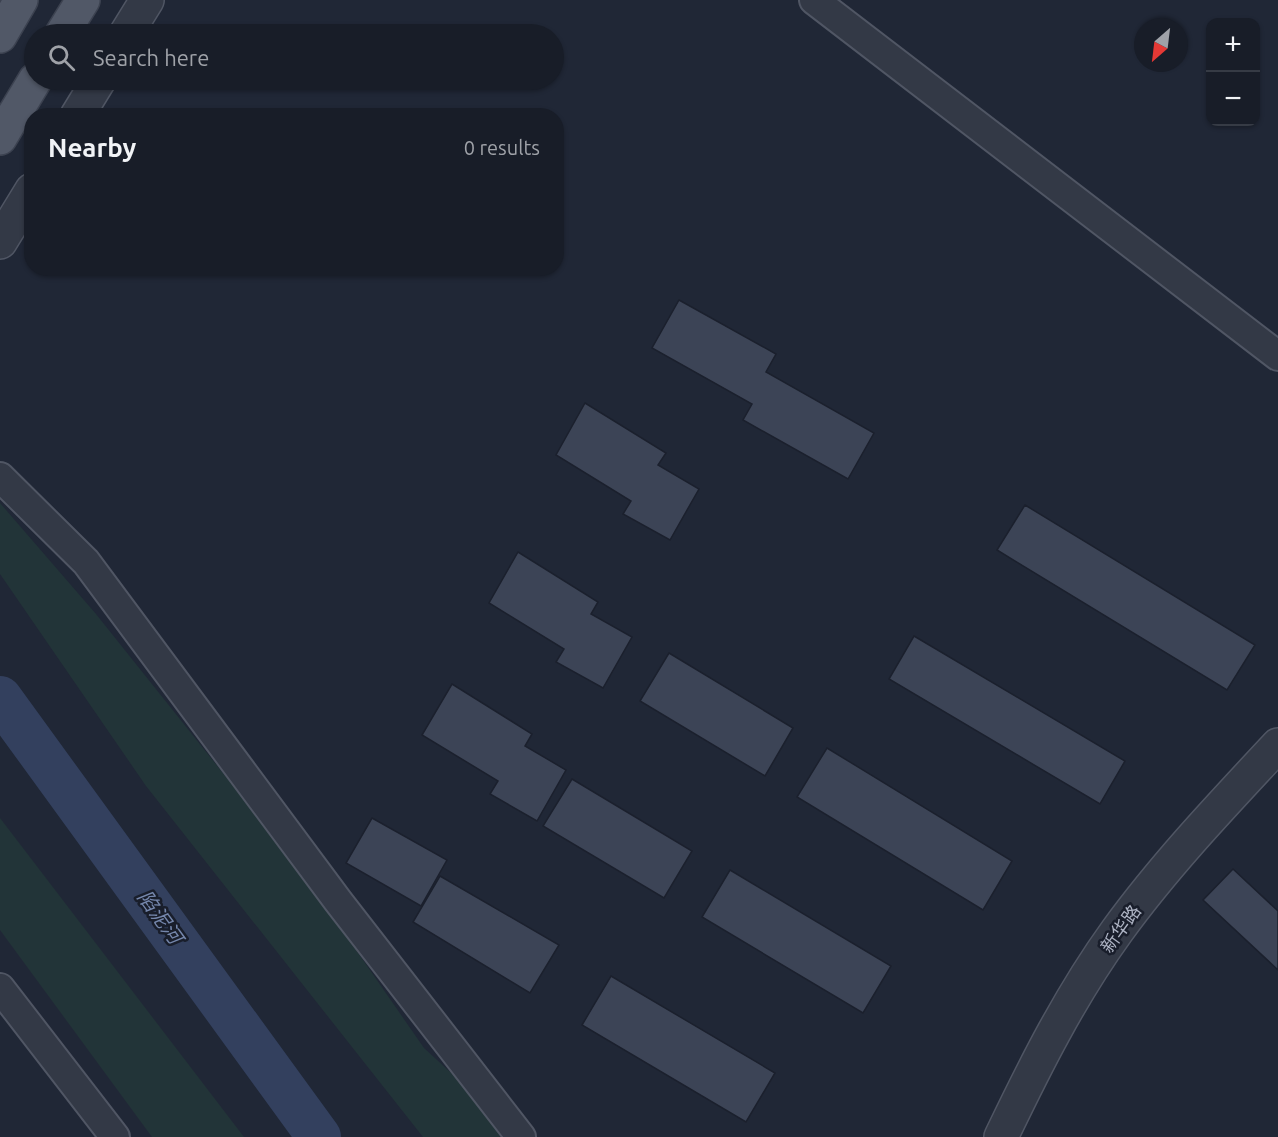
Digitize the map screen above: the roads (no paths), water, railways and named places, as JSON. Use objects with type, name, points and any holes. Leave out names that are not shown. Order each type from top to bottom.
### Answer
[{"type":"main road","points":[[0,36],[21,0]]},
{"type":"main road","points":[[68,24],[83,0]]},
{"type":"main road","points":[[0,138],[29,90]]},
{"type":"street","points":[[132,24],[147,0]]},
{"type":"street","points":[[814,0],[1278,356]]},
{"type":"street","points":[[82,108],[93,90]]},
{"type":"street","points":[[0,242],[24,203]]},
{"type":"street","points":[[0,477],[86,562],[331,891],[521,1137]]},
{"type":"street","name":"新华路","points":[[1001,1137],[1046,1042],[1117,931],[1208,820],[1278,746]]},
{"type":"street","points":[[0,988],[115,1137]]},
{"type":"waterway","name":"陷泥河","points":[[0,698],[319,1137]]}]
